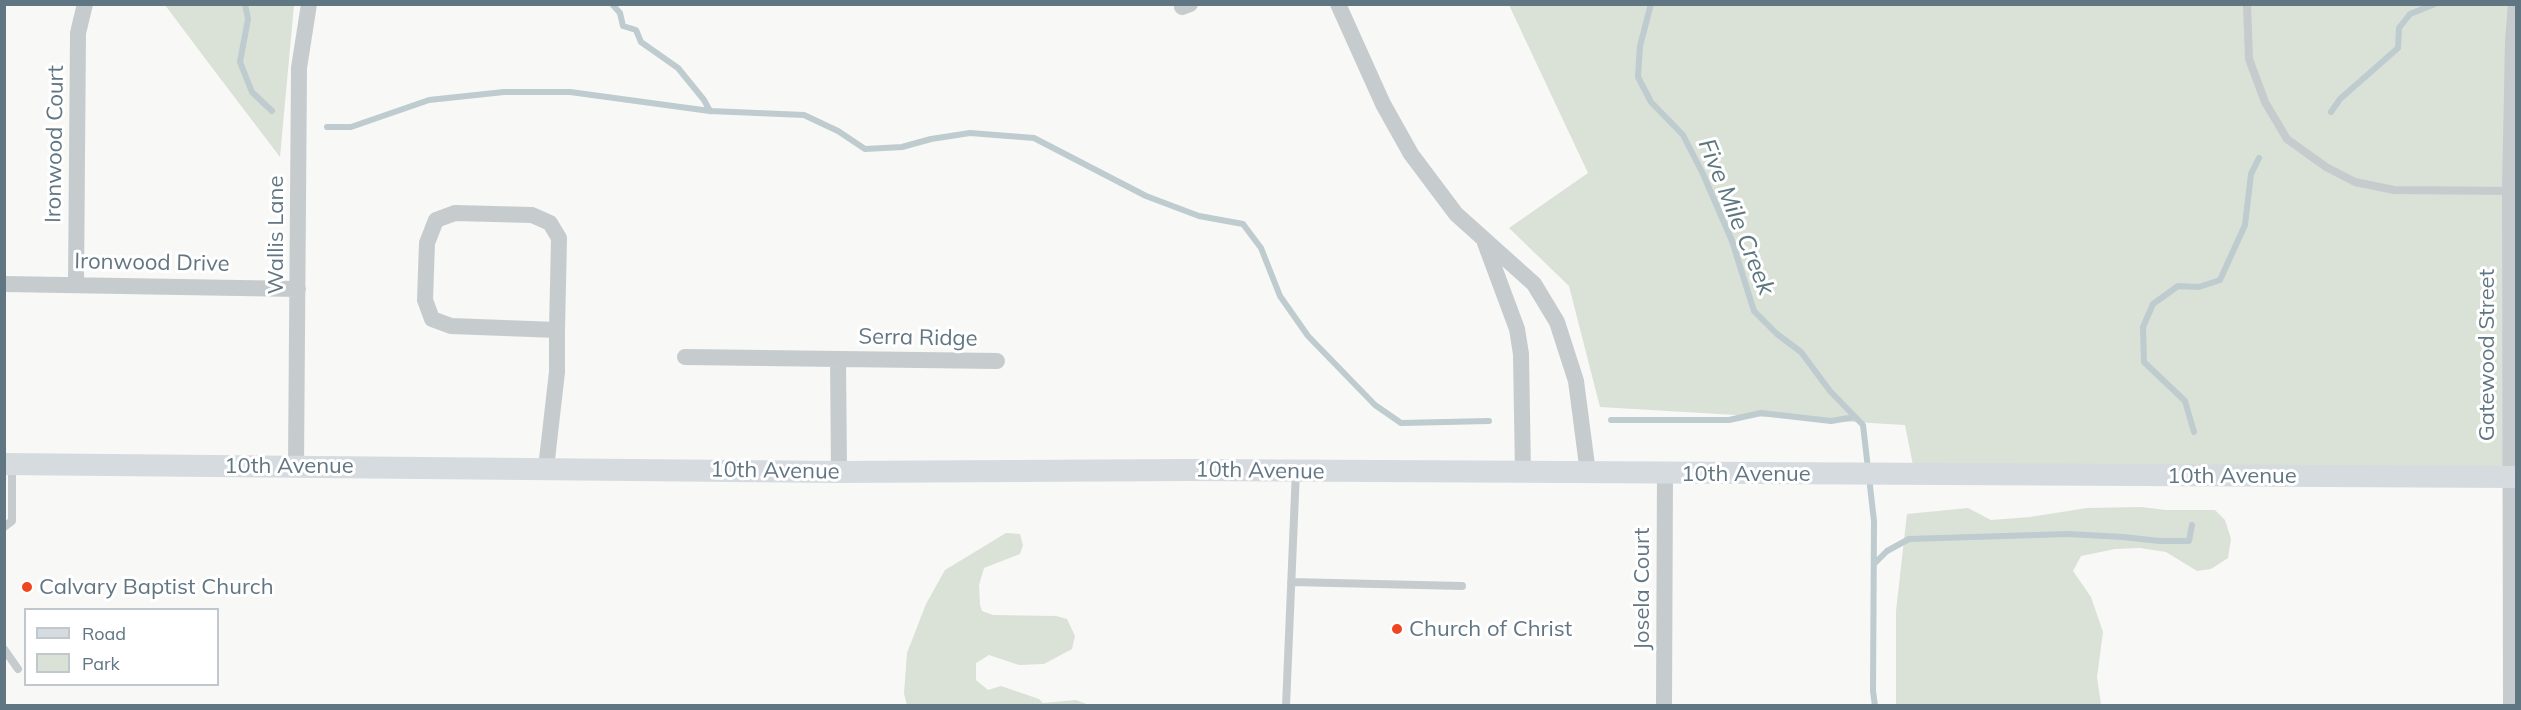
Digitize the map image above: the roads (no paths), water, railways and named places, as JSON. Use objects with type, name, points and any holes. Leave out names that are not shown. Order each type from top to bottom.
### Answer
[{"type":"street","name":"Ironwood Court","points":[[76,284],[78,33],[84,4]]},
{"type":"street","name":"Wallis Lane","points":[[296,466],[299,68],[309,4]]},
{"type":"street","points":[[1338,4],[1383,104],[1411,154],[1456,214],[1534,284],[1557,322],[1576,381],[1588,473]]},
{"type":"street","name":"Gatewood Street","points":[[2511,705],[2513,477],[2510,191],[2516,4]]},
{"type":"street","points":[[546,468],[557,372],[559,238],[549,223],[532,215],[455,213],[436,220],[427,243],[425,300],[432,318],[451,326],[557,330]]},
{"type":"street","points":[[1484,239],[1517,329],[1521,354],[1523,473]]},
{"type":"street","name":"Ironwood Drive","points":[[4,284],[298,289]]},
{"type":"street","name":"Serra Ridge","points":[[685,357],[997,361]]},
{"type":"street","name":"Serra Ridge","points":[[838,359],[840,472]]},
{"type":"street","name":"10th Avenue","points":[[8,464],[840,472],[1296,471],[2513,477]]},
{"type":"street","name":"Josela Court","points":[[1664,705],[1665,473]]},
{"type":"lane","points":[[2247,4],[2249,59],[2265,102],[2287,139],[2325,166],[2355,182],[2394,190],[2510,191]]},
{"type":"lane","points":[[4,527],[12,521],[8,464]]},
{"type":"lane","points":[[1286,705],[1296,471]]},
{"type":"lane","points":[[1291,582],[1462,586]]},
{"type":"lane","points":[[4,649],[18,669]]},
{"type":"waterway","points":[[245,4],[248,19],[240,62],[252,92],[272,111]]},
{"type":"waterway","points":[[612,4],[620,13],[623,26],[636,30],[641,42],[678,68],[710,111]]},
{"type":"waterway","name":"Five Mile Creek","points":[[1651,4],[1640,46],[1638,77],[1651,102],[1683,135],[1703,174],[1732,241],[1754,311],[1777,334],[1801,352],[1830,391],[1863,425],[1874,521],[1873,691],[1875,706]]},
{"type":"waterway","points":[[2331,112],[2340,99],[2398,48],[2399,28],[2410,14],[2435,4]]},
{"type":"waterway","points":[[327,127],[351,127],[429,100],[504,92],[570,92],[710,111],[804,115],[838,131],[865,149],[902,147],[931,139],[970,133],[1034,138],[1146,196],[1199,216],[1243,224],[1261,248],[1280,296],[1308,336],[1375,405],[1401,423],[1489,421]]},
{"type":"waterway","points":[[2194,432],[2185,401],[2144,362],[2143,327],[2153,304],[2178,286],[2199,287],[2220,280],[2245,225],[2251,174],[2259,158]]},
{"type":"waterway","points":[[1611,420],[1729,420],[1761,413],[1831,421],[1855,417]]},
{"type":"waterway","points":[[1874,564],[1887,551],[1909,539],[2068,534],[2189,541],[2192,525]]},
{"type":"place","name":"Calvary Baptist Church","points":[[27,587]]},
{"type":"place","name":"Church of Christ","points":[[1397,629]]}]
